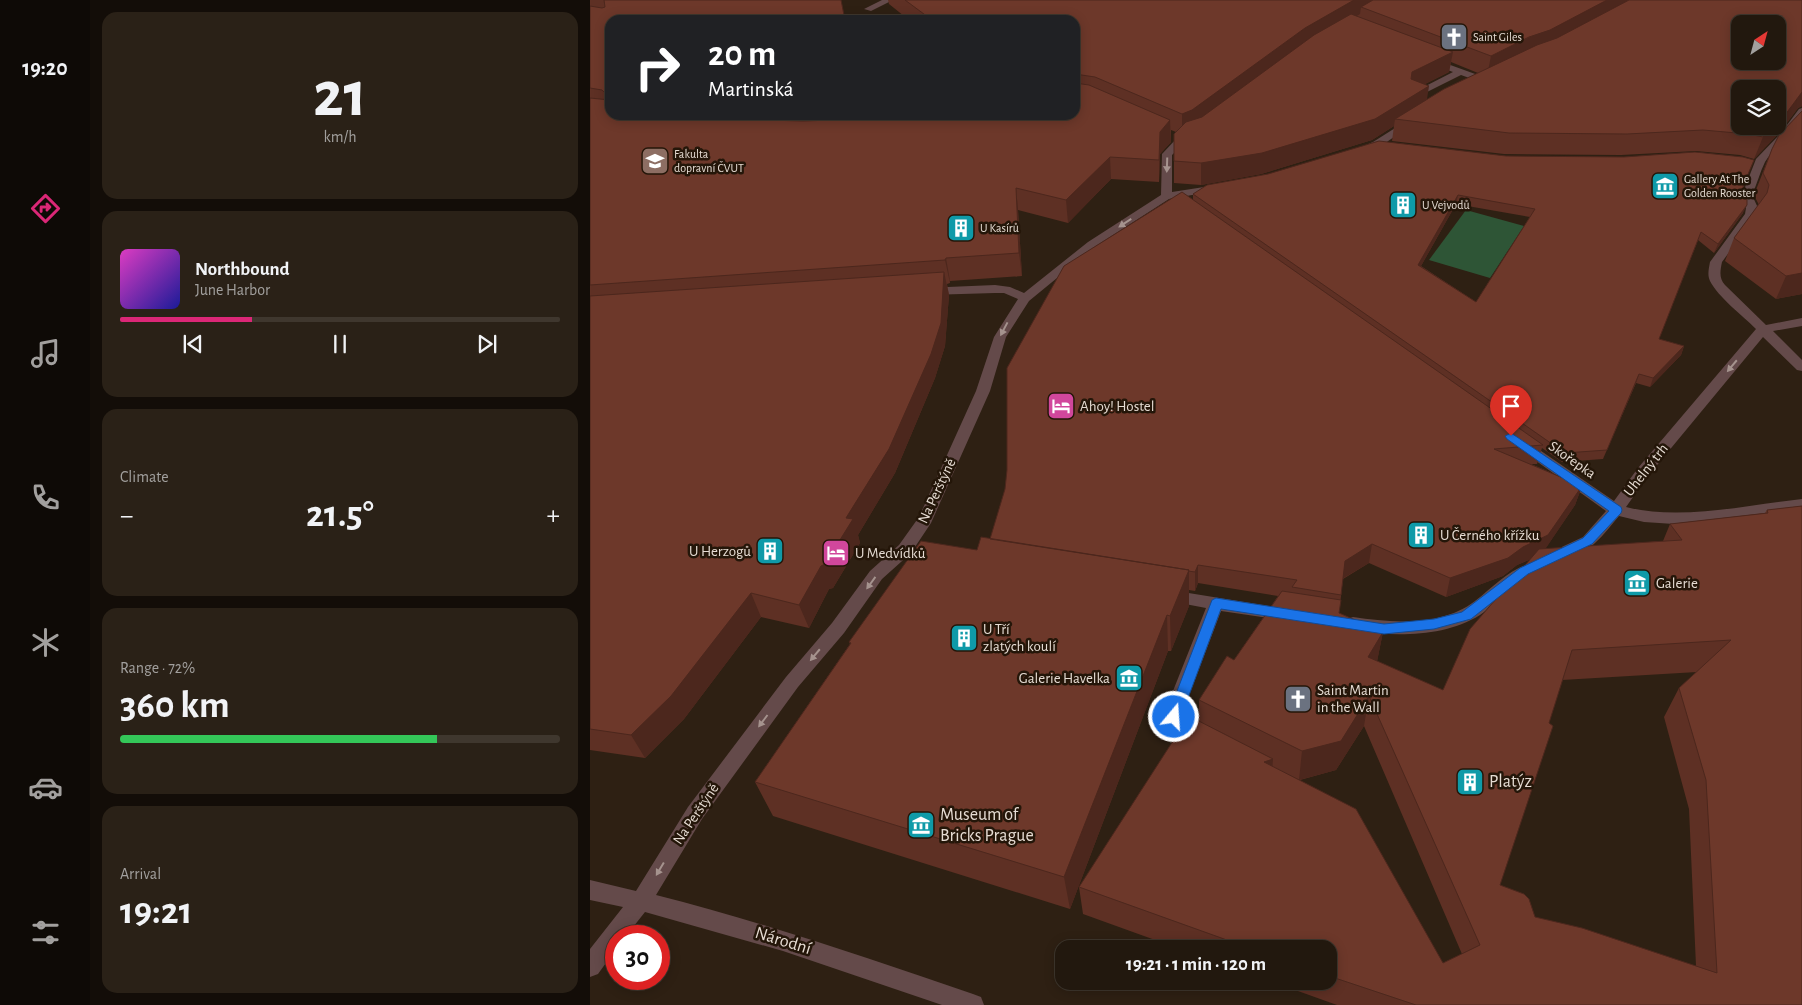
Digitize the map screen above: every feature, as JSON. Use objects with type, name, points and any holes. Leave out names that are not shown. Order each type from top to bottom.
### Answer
[{"type":"street","points":[[869,15],[865,7],[889,0]]},
{"type":"street","points":[[1421,57],[1460,72],[1489,80],[1470,90]]},
{"type":"street","points":[[1426,102],[1413,96],[1460,72]]},
{"type":"street","points":[[1802,111],[1785,135],[1754,164],[1747,195],[1752,208],[1751,214],[1716,262],[1714,271],[1715,280],[1721,288],[1802,367]]},
{"type":"street","points":[[1348,153],[1376,144],[1421,115]]},
{"type":"street","points":[[1166,196],[1167,154],[1177,138],[1197,135]]},
{"type":"street","points":[[1376,144],[1391,146]]},
{"type":"street","points":[[1166,196],[1226,186]]},
{"type":"street","points":[[1166,196],[1188,206]]},
{"type":"street","name":"Na Perštýně","points":[[590,966],[641,901],[695,813],[792,682],[838,628],[876,575],[905,549],[926,520],[983,390],[1000,337],[1010,317],[1025,298],[1092,244],[1166,196]]},
{"type":"street","points":[[915,292],[995,288],[1006,290],[1025,298]]},
{"type":"street","points":[[1763,329],[1802,322]]},
{"type":"street","name":"Uhelný trh","points":[[1763,329],[1643,472],[1616,510],[1644,517],[1674,519],[1802,504]]},
{"type":"street","name":"Skořepka","points":[[1509,435],[1616,510]]},
{"type":"street","points":[[1334,622],[1384,629],[1407,628],[1434,624],[1466,615],[1524,571],[1588,541],[1616,510]]},
{"type":"street","points":[[905,549],[923,553]]},
{"type":"street","points":[[1159,594],[1305,617]]},
{"type":"street","points":[[1212,747],[1178,727],[1174,717],[1216,603]]},
{"type":"street","name":"Národní","points":[[590,890],[722,922],[840,959],[973,1005]]},
{"type":"green space","points":[[1466,210],[1524,226],[1490,278],[1429,260]]},
{"type":"building","points":[[604,0],[841,0],[844,15],[605,15],[604,92],[590,88],[590,6],[605,7]]},
{"type":"building","points":[[905,0],[1354,0],[1305,28],[1192,110],[1182,114],[1095,77],[1080,75],[1080,15],[925,15]]},
{"type":"building","points":[[1373,0],[1607,0],[1550,30],[1529,37],[1491,56],[1361,7]]},
{"type":"building","points":[[1629,0],[1802,0],[1802,92],[1786,113],[1786,80],[1731,80],[1731,132],[1703,130],[1627,134],[1509,133],[1395,119],[1444,89],[1537,45],[1557,38]]},
{"type":"building","points":[[1351,14],[1453,52],[1412,72],[1411,79],[1429,86],[1375,119],[1262,153],[1201,163],[1174,161],[1174,134],[1186,122],[1202,117],[1314,35]]},
{"type":"building","points":[[1080,84],[1089,85],[1170,120],[1160,132],[1159,160],[1110,157],[1066,200],[1016,188],[1019,253],[590,285],[590,98],[605,100],[605,120],[1080,120]]},
{"type":"building","points":[[1802,111],[1802,273],[1786,276],[1734,238],[1767,193],[1769,185],[1763,173],[1779,135],[1786,135],[1786,128]]},
{"type":"building","points":[[1379,141],[1506,156],[1624,157],[1695,152],[1754,160],[1743,186],[1747,205],[1718,244],[1701,232],[1659,339],[1684,346],[1653,378],[1639,374],[1607,450],[1565,453],[1193,194],[1207,185],[1268,174]],"holes":[[[1458,195],[1535,209],[1476,302],[1418,265]]]},
{"type":"building","points":[[1182,192],[1543,445],[1494,449],[1582,486],[1548,535],[1523,547],[1508,558],[1450,578],[1372,544],[1345,561],[1341,595],[1292,587],[1297,580],[1198,565],[1195,572],[990,539],[1005,489],[1007,470],[1007,368],[1064,266]]},
{"type":"building","points":[[944,272],[941,323],[931,354],[889,449],[846,518],[853,519],[825,564],[821,566],[799,605],[751,593],[671,696],[631,735],[590,729],[590,296]]},
{"type":"building","points":[[1802,506],[1802,1005],[1416,1005],[1337,979],[1337,940],[1227,940],[1079,887],[1189,716],[1273,759],[1264,762],[1356,809],[1443,963],[1480,945],[1369,696],[1341,741],[1302,751],[1199,700],[1227,656],[1234,660],[1282,591],[1341,600],[1339,613],[1383,632],[1368,657],[1443,690],[1470,629],[1539,549],[1682,540],[1670,524],[1768,513],[1767,510]],"holes":[[[1731,640],[1679,688],[1706,780],[1717,973],[1582,928],[1535,917],[1529,899],[1524,894],[1500,885],[1553,726],[1549,723],[1572,650]]]},
{"type":"building","points":[[981,537],[1189,570],[1170,616],[1167,615],[1064,877],[755,782],[851,643],[849,642],[921,541],[977,550]]},
{"type":"place","name":"Saint Giles","points":[[1454,37]]},
{"type":"place","name":"Fakulta dopravní ČVUT","points":[[655,161]]},
{"type":"place","name":"Gallery At The Golden Rooster","points":[[1665,186]]},
{"type":"place","name":"U Vejvodů","points":[[1403,205]]},
{"type":"place","name":"U Kasírů","points":[[961,228]]},
{"type":"place","name":"Ahoy! Hostel","points":[[1061,406]]},
{"type":"place","name":"U Černého křížku","points":[[1421,535]]},
{"type":"place","name":"U Herzogů","points":[[770,551]]},
{"type":"place","name":"U Medvídků","points":[[836,553]]},
{"type":"place","name":"Galerie","points":[[1637,583]]},
{"type":"place","name":"U Tří zlatých koulí","points":[[964,638]]},
{"type":"place","name":"Galerie Havelka","points":[[1129,678]]},
{"type":"place","name":"Saint Martin in the Wall","points":[[1298,699]]},
{"type":"place","name":"Platýz","points":[[1470,782]]},
{"type":"place","name":"Museum of Bricks Prague","points":[[921,825]]},
{"type":"route","points":[[1174,717],[1176,706],[1216,603],[1384,629],[1434,624],[1466,615],[1524,571],[1588,541],[1616,510],[1511,436]]}]
